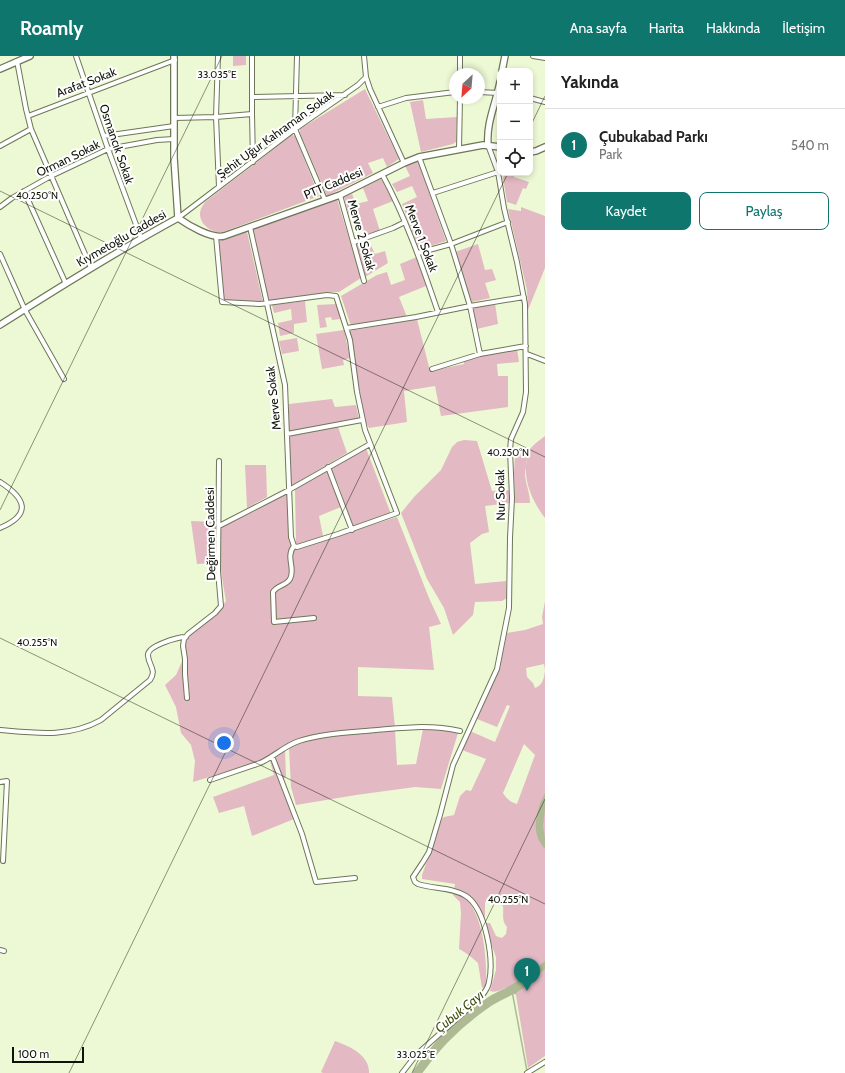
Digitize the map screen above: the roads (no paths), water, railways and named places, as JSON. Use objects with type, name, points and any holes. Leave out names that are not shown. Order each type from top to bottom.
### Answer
[{"type":"street","points":[[0,69],[30,56]]},
{"type":"street","name":"Osmancık Sokak","points":[[76,56],[141,238]]},
{"type":"street","points":[[218,56],[216,117],[219,188]]},
{"type":"street","points":[[252,56],[253,162]]},
{"type":"street","points":[[297,56],[296,129],[325,200]]},
{"type":"street","points":[[364,56],[366,77],[404,163]]},
{"type":"street","points":[[460,56],[460,68]]},
{"type":"street","points":[[503,68],[505,56]]},
{"type":"street","points":[[533,56],[545,58]]},
{"type":"street","name":"Arafat Sokak","points":[[28,116],[175,58]]},
{"type":"street","name":"Kıymetoğlu Caddesi","points":[[0,326],[91,268],[178,218],[174,158],[175,58]]},
{"type":"street","points":[[17,61],[31,129],[91,268]]},
{"type":"street","name":"Şehit Uğur Kahraman Sokak","points":[[178,218],[296,129],[345,95],[366,77]]},
{"type":"street","points":[[485,92],[497,93]]},
{"type":"street","points":[[378,106],[406,98],[449,93]]},
{"type":"street","points":[[252,97],[345,95]]},
{"type":"street","points":[[488,145],[489,123],[497,99]]},
{"type":"street","points":[[533,99],[545,102]]},
{"type":"street","points":[[459,149],[460,104]]},
{"type":"street","points":[[174,118],[252,114]]},
{"type":"street","points":[[104,136],[174,126]]},
{"type":"street","points":[[0,146],[31,129]]},
{"type":"street","name":"Orman Sokak","points":[[0,207],[24,191],[51,176],[108,149],[158,140],[174,139]]},
{"type":"street","name":"PTT Caddesi","points":[[216,236],[224,236],[340,195],[419,157],[488,145],[497,146]]},
{"type":"street","name":"Nur Sokak","points":[[488,145],[497,165]]},
{"type":"street","points":[[533,152],[545,147]]},
{"type":"street","points":[[419,157],[451,244],[470,306],[480,354]]},
{"type":"street","points":[[433,193],[497,171]]},
{"type":"street","name":"Merve 1 Sokak","points":[[382,174],[396,199],[418,254],[438,312]]},
{"type":"street","name":"Nur Sokak","points":[[402,1073],[416,1055],[480,998],[486,990],[489,982],[491,961],[488,938],[480,917],[470,899],[455,891],[423,885],[413,880],[414,875],[424,862],[429,852],[453,765],[497,669],[510,603],[512,498],[510,450],[511,439],[523,412],[525,402],[527,354],[524,297],[504,208],[500,176]]},
{"type":"street","points":[[24,191],[66,284]]},
{"type":"street","name":"Merve 2 Sokak","points":[[340,195],[364,281]]},
{"type":"street","points":[[178,218],[195,228],[216,236],[222,302],[248,304],[327,295],[336,296],[347,328],[362,420],[397,513],[352,530],[297,547],[294,546],[290,552],[291,578],[289,581],[276,587],[273,592],[274,622],[314,618]]},
{"type":"street","points":[[354,242],[393,228],[405,222]]},
{"type":"street","points":[[418,254],[451,244],[508,222]]},
{"type":"street","name":"Merve Sokak","points":[[250,227],[285,385],[291,537],[294,546]]},
{"type":"street","points":[[0,254],[25,310],[64,379]]},
{"type":"street","points":[[347,328],[524,297]]},
{"type":"street","points":[[432,369],[480,354],[526,346]]},
{"type":"street","points":[[527,354],[545,361]]},
{"type":"street","points":[[287,434],[362,420]]},
{"type":"street","points":[[219,526],[289,490],[370,444]]},
{"type":"street","name":"Değirmen Caddesi","points":[[186,636],[222,606],[218,571],[219,461]]},
{"type":"street","points":[[328,467],[352,530]]},
{"type":"street","points":[[0,482],[19,498],[23,505],[21,511],[11,523],[0,528]]},
{"type":"street","points":[[186,636],[183,646],[187,698]]},
{"type":"street","points":[[0,730],[42,734],[73,731],[94,724],[150,680],[154,672],[148,656],[150,650],[158,645],[186,636]]},
{"type":"street","points":[[210,780],[260,763],[299,741],[345,733],[376,730],[428,728],[460,731]]},
{"type":"street","points":[[272,756],[302,834],[316,882],[355,878]]},
{"type":"street","points":[[0,782],[7,781],[3,861]]},
{"type":"street","points":[[527,1073],[545,1062]]},
{"type":"waterway","name":"Çubuk Çayı","points":[[417,1073],[432,1053],[459,1025],[489,1002],[521,984]]},
{"type":"waterway","points":[[512,991],[527,1071]]},
{"type":"place","name":"Çubukabad Parkı","points":[[527,991]]}]
